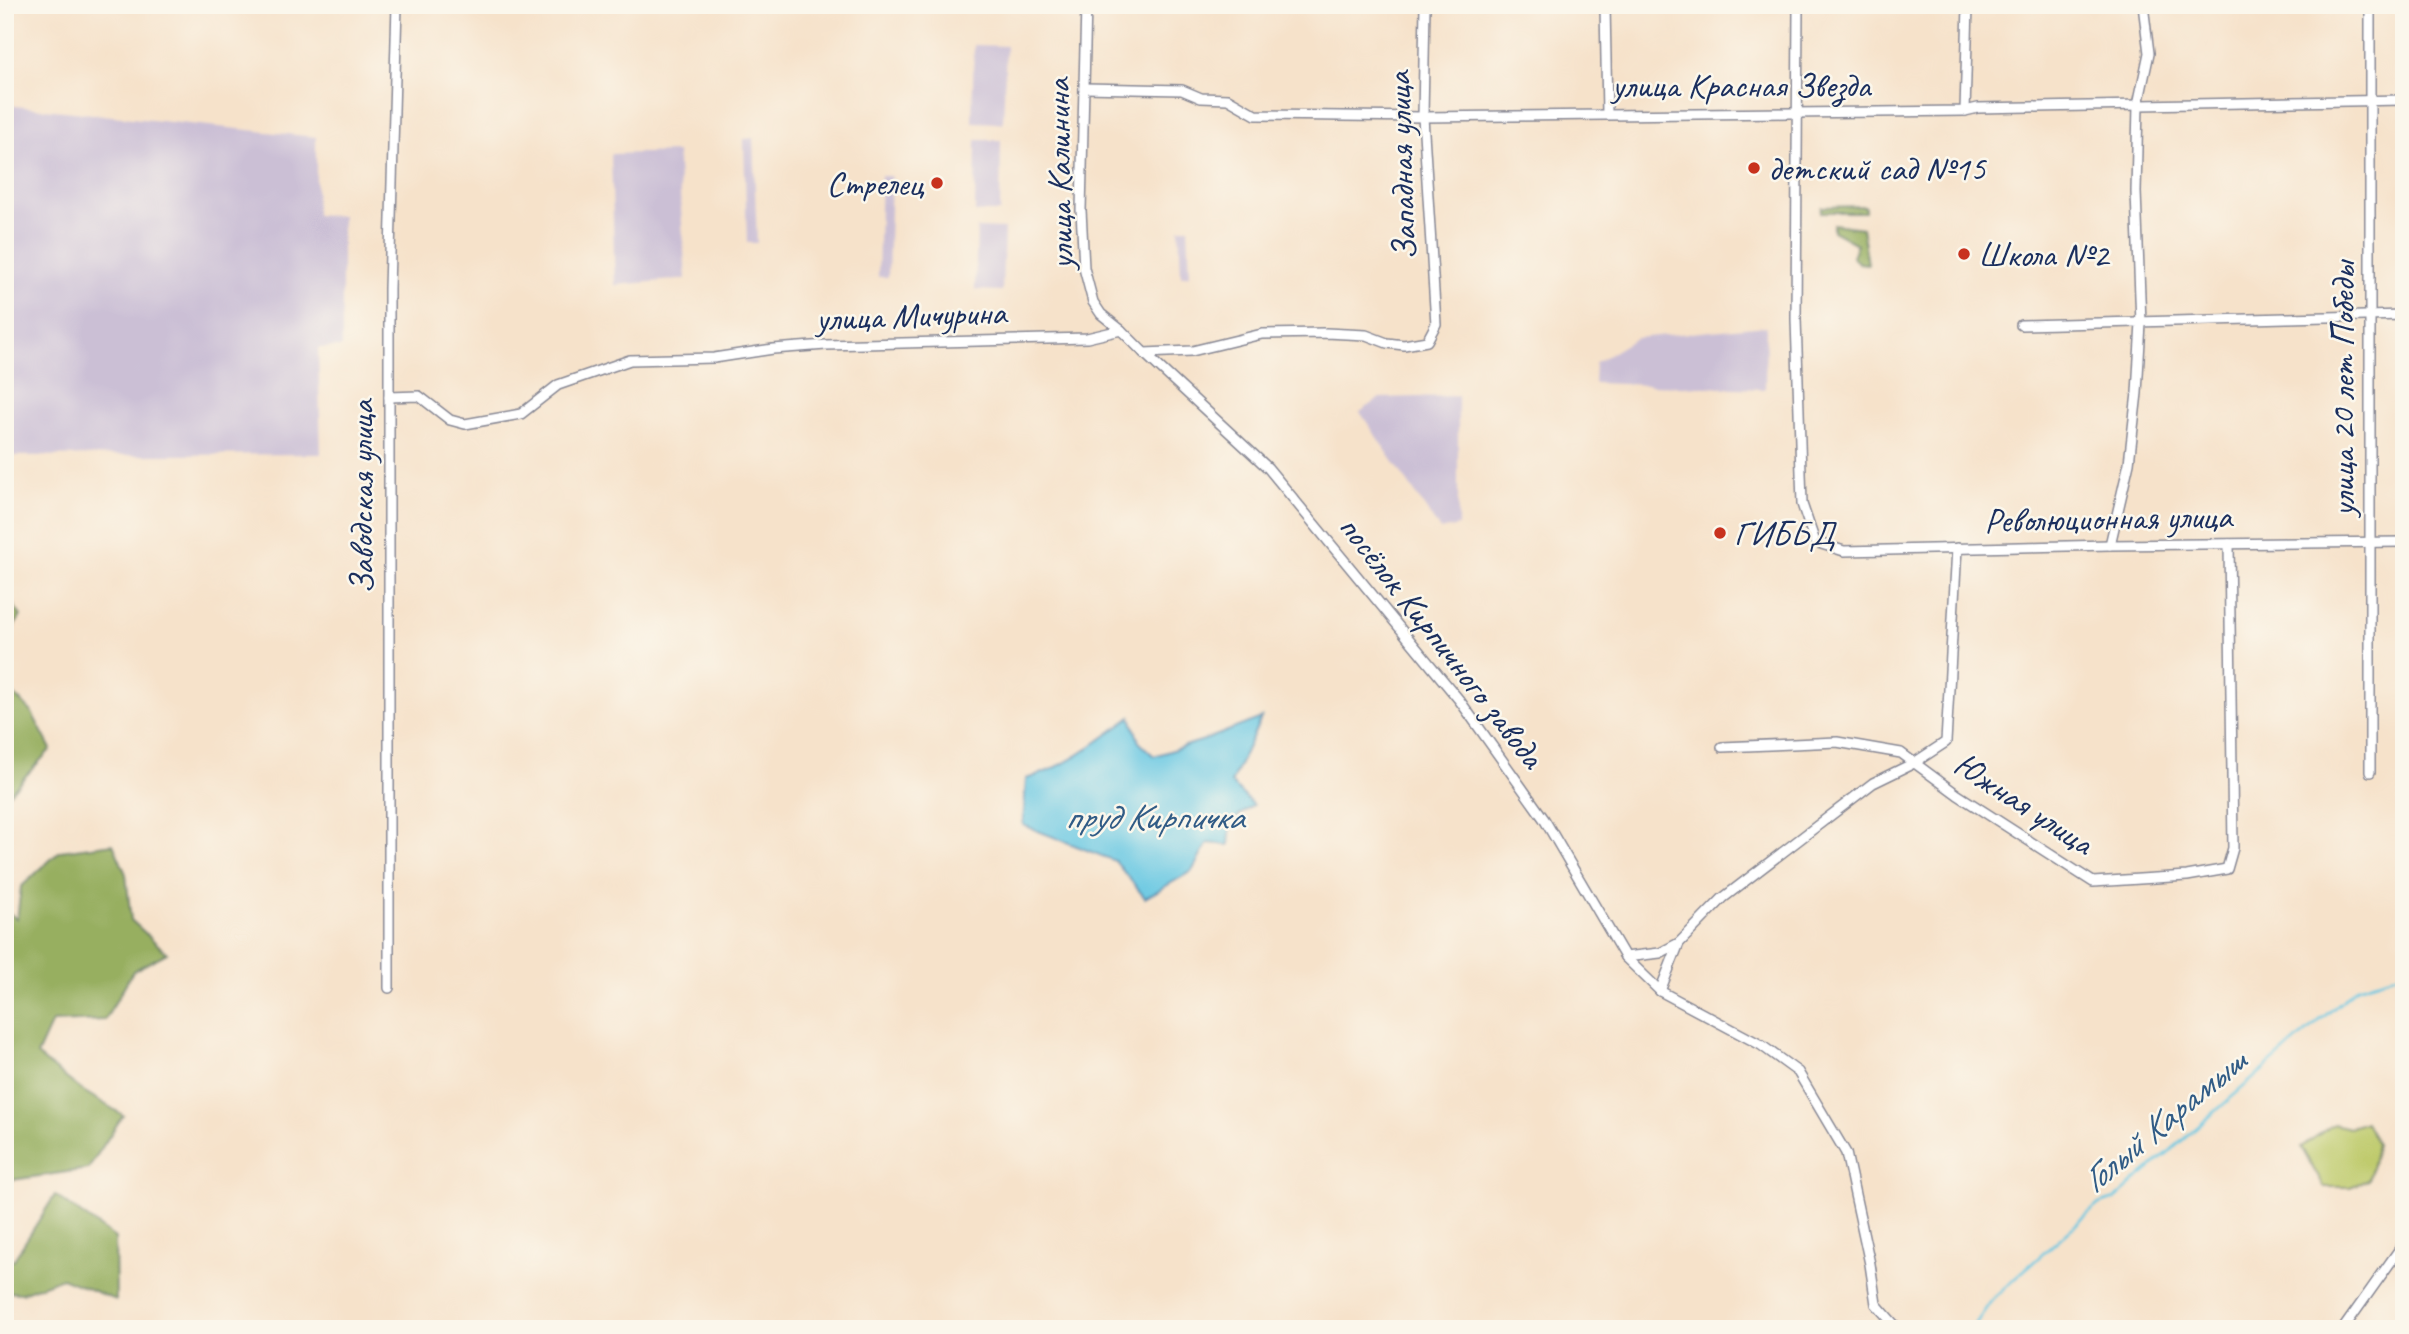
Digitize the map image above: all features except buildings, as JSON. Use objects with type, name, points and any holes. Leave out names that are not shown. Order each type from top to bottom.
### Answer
[{"type":"street","name":"Заводская улица","points":[[389,988],[389,289],[397,5]]},
{"type":"street","name":"улица Калинина","points":[[1086,5],[1081,209],[1084,268],[1093,302],[1101,314],[1121,330]]},
{"type":"street","name":"Западная улица","points":[[1144,354],[1192,352],[1262,334],[1366,335],[1387,343],[1404,345],[1427,341],[1436,324],[1423,117],[1425,5]]},
{"type":"street","points":[[1605,5],[1607,114]]},
{"type":"street","points":[[1797,113],[1798,5]]},
{"type":"street","points":[[1965,111],[1968,5]]},
{"type":"street","points":[[2110,545],[2129,463],[2137,393],[2141,323],[2136,192],[2138,105],[2149,53],[2143,5]]},
{"type":"street","name":"улица 20 лет Победы","points":[[2370,5],[2370,772]]},
{"type":"street","name":"улица Красная Звезда","points":[[1084,89],[1182,90],[1200,98],[1228,99],[1256,115],[1423,117],[1965,111],[1979,108],[2404,100]]},
{"type":"street","name":"Революционная улица","points":[[1797,113],[1796,319],[1802,505],[1815,541],[1843,551],[2404,541]]},
{"type":"street","points":[[2021,326],[2404,315]]},
{"type":"street","name":"улица Мичурина","points":[[389,397],[419,396],[450,420],[465,424],[521,414],[558,385],[631,360],[714,358],[773,349],[826,345],[1087,338],[1121,330]]},
{"type":"street","points":[[1121,330],[1144,354]]},
{"type":"street","name":"посёлок Кирпичного завода","points":[[1144,354],[1268,468],[1460,702],[1544,819],[1625,957],[1660,991],[1761,1045],[1798,1072],[1846,1153],[1876,1304],[1898,1329]]},
{"type":"street","name":"Южная улица","points":[[1722,747],[1837,742],[1901,753],[1958,795],[2093,882],[2188,876],[2227,869],[2233,848],[2229,544]]},
{"type":"street","points":[[1625,957],[1660,953],[1679,943],[1723,898],[1873,783],[1914,763],[1946,742],[1957,548]]},
{"type":"street","points":[[1660,991],[1679,943]]},
{"type":"street","points":[[2343,1329],[2404,1243]]},
{"type":"shaded area","points":[[974,45],[1006,46],[1003,123],[972,122]]},
{"type":"shaded area","points":[[5,105],[316,137],[316,215],[342,216],[342,347],[318,348],[321,454],[5,456]]},
{"type":"shaded area","points":[[753,138],[757,243],[747,243],[744,139]]},
{"type":"shaded area","points":[[976,140],[1001,140],[1000,212],[975,212]]},
{"type":"shaded area","points":[[677,152],[686,279],[615,285],[611,154]]},
{"type":"shaded area","points":[[881,176],[891,176],[888,277],[878,277]]},
{"type":"shaded area","points":[[977,228],[1004,229],[1002,291],[975,290]]},
{"type":"shaded area","points":[[1179,228],[1188,228],[1190,275],[1181,276]]},
{"type":"shaded area","points":[[1766,326],[1765,389],[1594,383],[1595,363],[1636,338]]},
{"type":"shaded area","points":[[1458,396],[1458,526],[1440,530],[1360,412],[1380,398]]},
{"type":"green space","points":[[1865,206],[1865,212],[1821,212],[1822,207]]},
{"type":"green space","points":[[1833,224],[1862,228],[1868,264],[1859,263],[1852,257],[1857,244],[1833,231]]},
{"type":"green space","points":[[5,593],[21,616],[5,640]]},
{"type":"green space","points":[[5,686],[31,711],[51,749],[5,798]]},
{"type":"green space","points":[[113,844],[126,874],[131,920],[167,953],[133,971],[105,1020],[52,1022],[37,1055],[80,1089],[123,1115],[88,1169],[5,1181],[5,910],[17,919],[21,887],[60,851]]},
{"type":"green space","points":[[2365,1122],[2377,1144],[2368,1180],[2350,1187],[2324,1187],[2301,1147],[2334,1124],[2349,1128]]},
{"type":"green space","points":[[55,1195],[115,1238],[116,1300],[62,1278],[22,1293],[5,1292],[5,1257],[13,1261]]},
{"type":"water","name":"пруд Кирпичка","points":[[1131,717],[1139,742],[1154,756],[1261,718],[1231,783],[1253,805],[1231,822],[1229,845],[1208,843],[1192,871],[1145,898],[1115,861],[1023,825],[1026,779],[1068,761]]},
{"type":"waterway","name":"Голый Карамыш","points":[[1972,1329],[1994,1297],[2099,1204],[2115,1199],[2358,987],[2404,973]]},
{"type":"place","name":"детский сад №15","points":[[1754,168]]},
{"type":"place","name":"Стрелец","points":[[937,183]]},
{"type":"place","name":"Школа №2","points":[[1964,254]]},
{"type":"place","name":"ГИББД","points":[[1720,533]]}]
